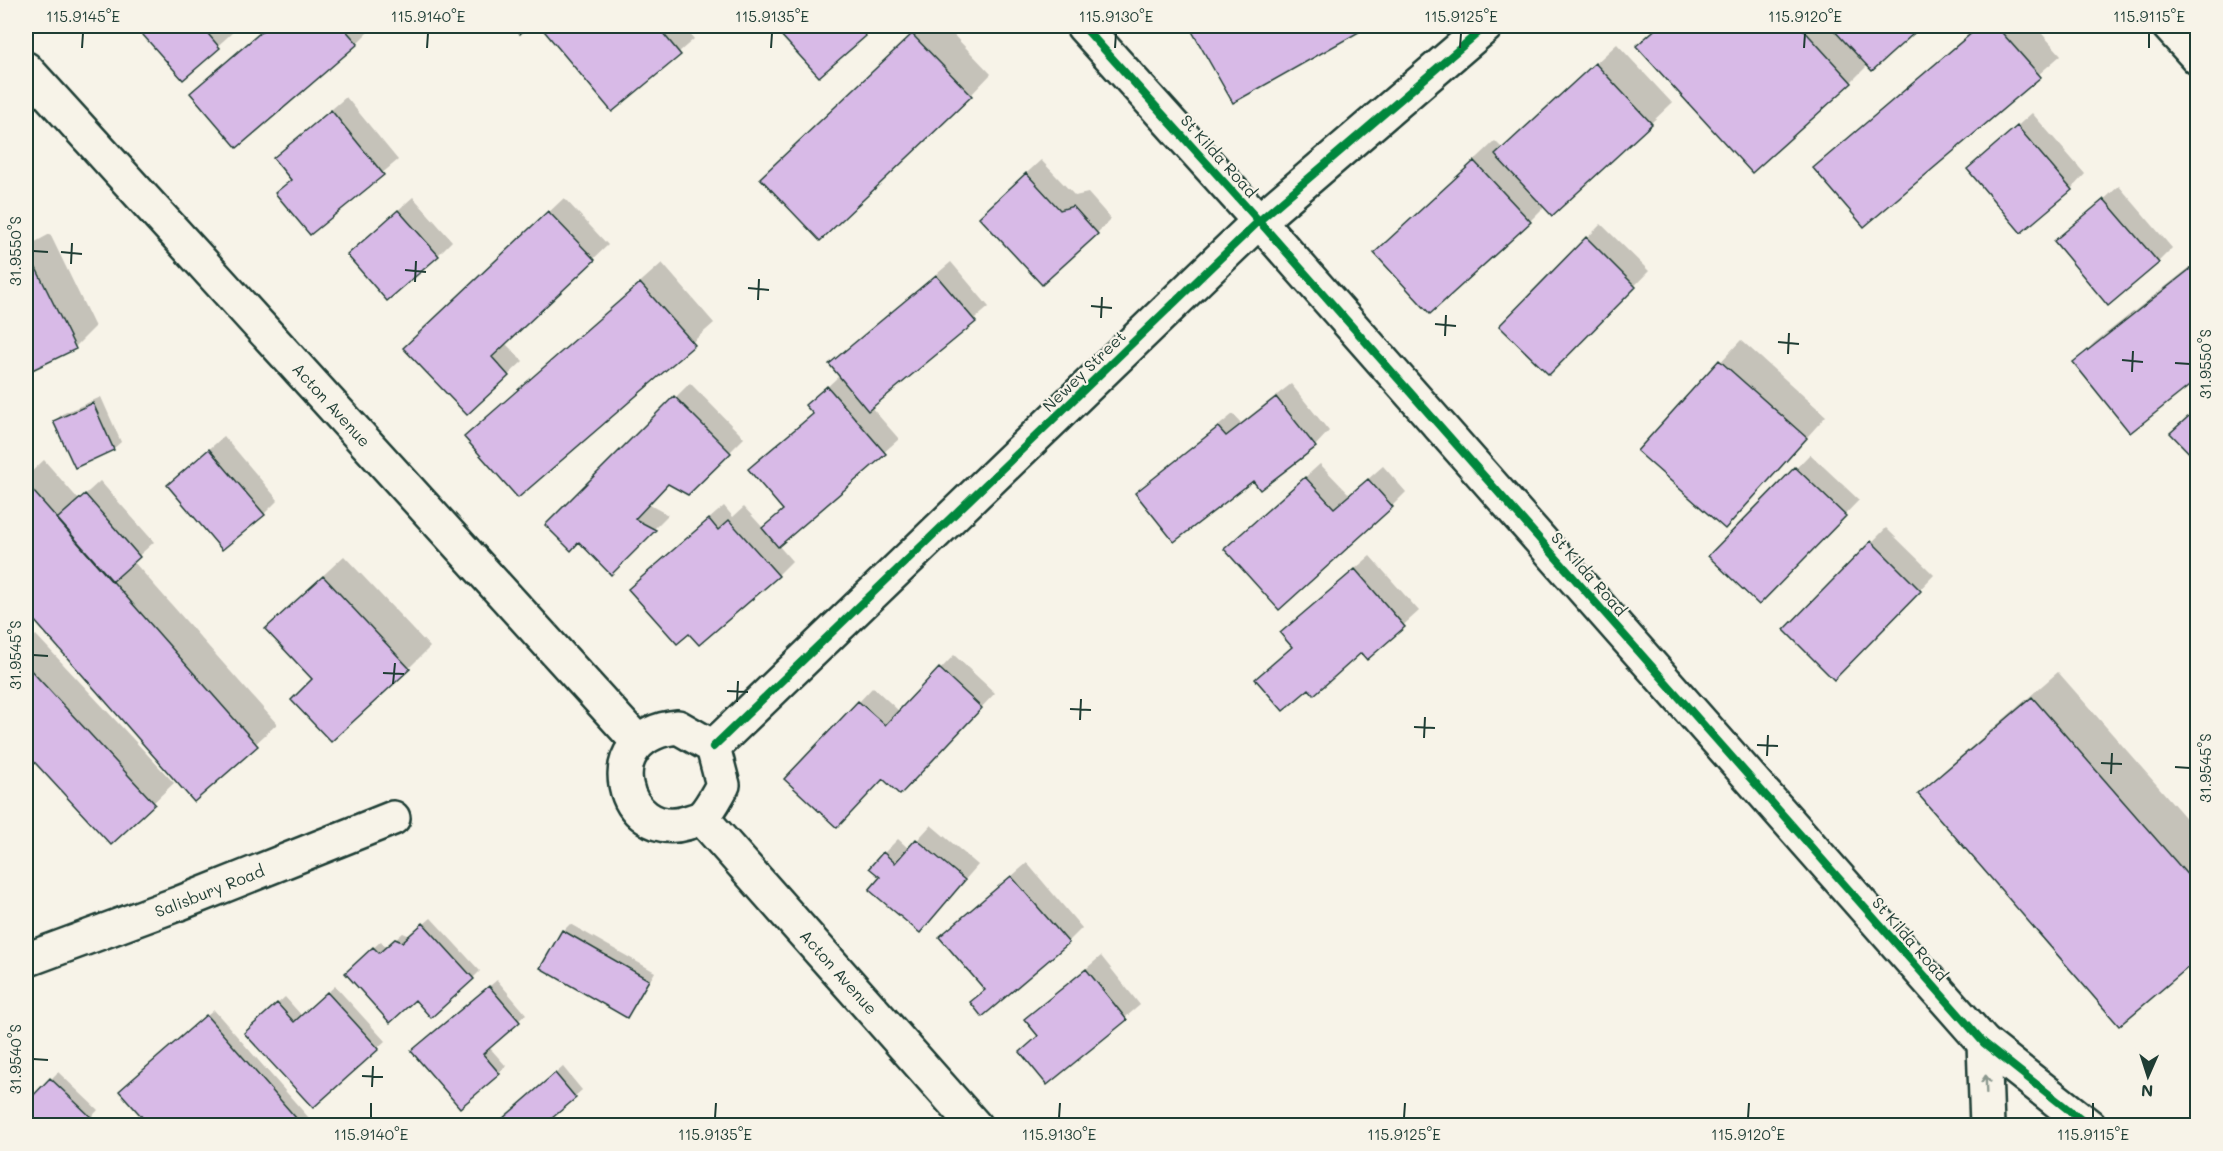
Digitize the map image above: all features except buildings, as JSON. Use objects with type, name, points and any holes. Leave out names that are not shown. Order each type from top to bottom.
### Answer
[{"type":"street","name":"St Kilda Road","points":[[1083,26],[1259,221],[1984,1043],[2089,1125]]},
{"type":"street","name":"Newey Street","points":[[713,747],[1259,221],[1486,26]]},
{"type":"street","points":[[2169,26],[2198,58]]},
{"type":"street","name":"Acton Avenue","points":[[26,69],[638,742]]},
{"type":"street","points":[[678,728],[713,747],[723,785],[702,818],[673,827],[643,816],[627,794],[625,765],[638,742],[661,729],[678,728]]},
{"type":"street","name":"Salisbury Road","points":[[26,960],[180,903],[393,818]]},
{"type":"street","name":"Acton Avenue","points":[[702,818],[975,1125]]},
{"type":"street","points":[[1984,1043],[1987,1125]]},
{"type":"cycle path","points":[[1083,26],[1259,221],[1984,1043],[2089,1126]]},
{"type":"cycle path","points":[[713,747],[1259,221],[1486,26]]}]
